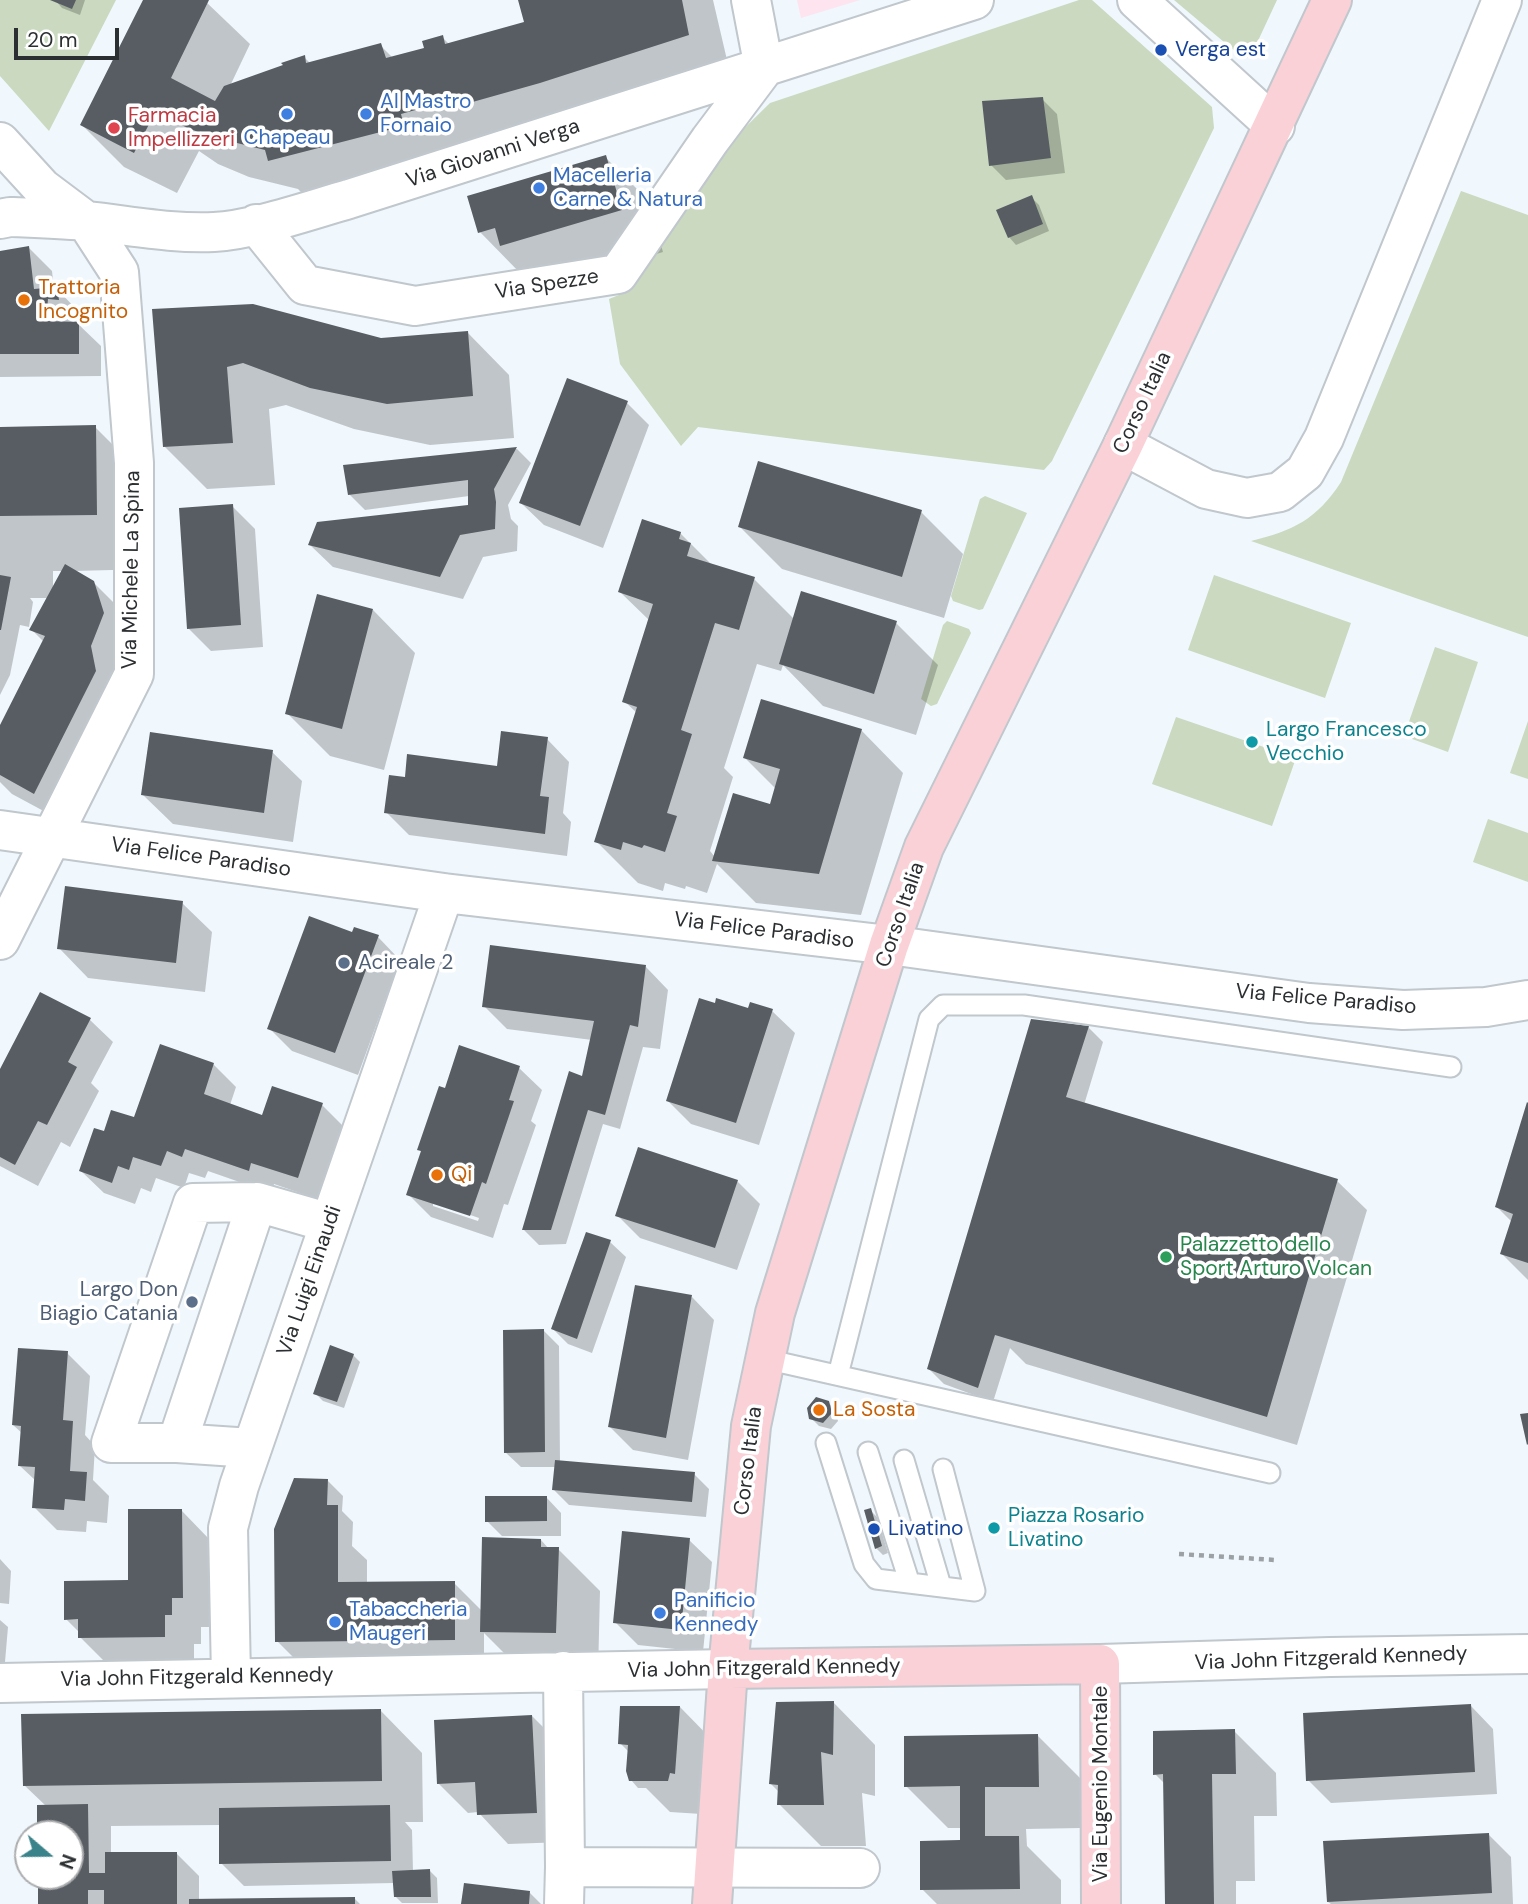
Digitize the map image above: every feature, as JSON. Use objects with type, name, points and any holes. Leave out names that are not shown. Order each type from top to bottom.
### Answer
[{"type":"street","points":[[751,0],[764,68]]},
{"type":"street","points":[[1137,0],[1275,126]]},
{"type":"street","name":"Corso Italia","points":[[713,1887],[728,1669],[751,1426],[775,1313],[890,945],[924,847],[1123,445],[1332,0]]},
{"type":"street","points":[[1123,445],[1206,488],[1247,498],[1280,492],[1305,472],[1324,438],[1502,0]]},
{"type":"street","name":"Via Giovanni Verga","points":[[0,219],[10,217],[86,221],[140,230],[190,232],[216,232],[256,224],[349,199],[966,1]]},
{"type":"street","name":"Via Spezze","points":[[256,224],[305,285],[415,306],[618,274],[710,140],[764,68]]},
{"type":"street","points":[[0,142],[42,188],[86,221]]},
{"type":"street","name":"Via Michele La Spina","points":[[0,940],[134,674],[134,463],[119,272],[86,221]]},
{"type":"street","name":"Via Felice Paradiso","points":[[0,830],[443,893],[890,945],[1309,1003],[1403,1010],[1486,1007],[1528,1000]]},
{"type":"street","name":"Via Luigi Einaudi","points":[[231,1677],[228,1528],[251,1448],[443,893]]},
{"type":"street","points":[[251,1448],[177,1443],[111,1443],[193,1203],[257,1202],[330,1223]]},
{"type":"street","points":[[177,1443],[257,1202]]},
{"type":"street","name":"Via John Fitzgerald Kennedy","points":[[0,1683],[1528,1654]]},
{"type":"street","name":"Via Eugenio Montale","points":[[1100,1664],[1101,1904]]},
{"type":"street","points":[[563,1671],[565,1886],[713,1887],[860,1868]]},
{"type":"lane","points":[[838,1375],[929,1019],[943,1005],[1024,1005],[1451,1068]]},
{"type":"lane","points":[[765,1359],[1270,1473]]},
{"type":"lane","points":[[826,1443],[864,1564],[876,1578],[975,1591],[943,1469]]},
{"type":"lane","points":[[868,1452],[909,1581]]},
{"type":"lane","points":[[904,1460],[941,1586]]},
{"type":"path","points":[[1179,1554],[1275,1560]]},
{"type":"shaded area","points":[[797,0],[860,0],[801,18]]},
{"type":"green space","points":[[0,0],[116,0],[49,131],[0,76]]},
{"type":"green space","points":[[1079,0],[1092,0],[1212,107],[1214,128],[1052,461],[1044,470],[698,427],[681,446],[620,364],[609,299],[631,290],[717,155],[770,103]]},
{"type":"green space","points":[[1174,0],[1277,0],[1250,58],[1243,58]]},
{"type":"green space","points":[[1461,191],[1528,215],[1528,637],[1251,541],[1303,522],[1323,505],[1341,482]]},
{"type":"green space","points":[[985,496],[1027,513],[983,609],[979,610],[953,601],[951,596],[980,499]]},
{"type":"green space","points":[[1214,575],[1351,623],[1325,698],[1188,650]]},
{"type":"green space","points":[[947,621],[969,629],[971,633],[937,704],[931,706],[921,699],[943,625]]},
{"type":"green space","points":[[1435,647],[1478,662],[1448,752],[1404,736]]},
{"type":"green space","points":[[1176,717],[1296,758],[1272,826],[1152,784]]},
{"type":"green space","points":[[1528,721],[1528,779],[1510,773]]},
{"type":"green space","points":[[1488,819],[1528,833],[1528,882],[1473,862]]},
{"type":"building","points":[[50,0],[76,0],[72,9]]},
{"type":"building","points":[[143,0],[209,0],[171,78],[215,101],[224,86],[305,55],[306,63],[381,43],[386,58],[424,48],[422,41],[443,35],[445,44],[524,22],[518,0],[682,0],[689,35],[469,103],[466,96],[401,114],[404,126],[268,161],[265,150],[205,135],[156,111],[134,153],[80,125]]},
{"type":"building","points":[[1043,97],[1051,158],[989,166],[982,101]]},
{"type":"building","points":[[606,155],[622,210],[500,246],[495,228],[478,233],[467,196]]},
{"type":"building","points":[[1032,195],[1043,224],[1008,238],[996,210]]},
{"type":"building","name":"Trattoria Incognito","points":[[29,246],[34,289],[57,287],[59,300],[48,299],[46,321],[79,322],[79,354],[0,354],[0,251]]},
{"type":"building","points":[[253,304],[381,338],[468,331],[473,396],[387,404],[310,388],[243,363],[227,367],[233,443],[163,447],[152,309]]},
{"type":"building","points":[[567,378],[628,401],[580,526],[519,503]]},
{"type":"building","points":[[96,425],[97,515],[0,516],[0,427]]},
{"type":"building","points":[[517,447],[494,489],[495,529],[460,535],[440,577],[308,545],[317,522],[468,505],[468,480],[348,495],[343,465]]},
{"type":"building","points":[[758,461],[922,510],[902,577],[738,527]]},
{"type":"building","points":[[233,504],[241,625],[187,629],[179,508]]},
{"type":"building","points":[[642,519],[681,532],[679,539],[691,543],[687,556],[755,577],[739,630],[715,623],[681,730],[692,734],[667,813],[677,816],[665,852],[623,842],[621,850],[594,842],[637,707],[622,702],[653,604],[618,592]]},
{"type":"building","points":[[65,564],[94,581],[104,613],[91,646],[96,671],[34,794],[0,775],[0,725],[45,636],[29,630]]},
{"type":"building","points":[[0,575],[11,577],[1,630],[0,630]]},
{"type":"building","points":[[801,591],[897,621],[874,694],[779,664]]},
{"type":"building","points":[[317,594],[373,609],[342,729],[285,714]]},
{"type":"building","points":[[761,699],[862,729],[819,874],[712,861],[733,793],[770,804],[780,769],[743,758]]},
{"type":"building","points":[[501,731],[548,737],[540,796],[549,797],[545,834],[384,813],[389,775],[405,777],[407,754],[497,766]]},
{"type":"building","points":[[150,732],[273,750],[264,813],[141,795]]},
{"type":"building","points":[[65,886],[183,901],[176,963],[57,949]]},
{"type":"building","points":[[309,916],[352,932],[354,927],[379,935],[335,1053],[267,1029]]},
{"type":"building","points":[[490,945],[646,965],[638,1027],[630,1025],[605,1115],[588,1110],[551,1230],[522,1230],[569,1071],[582,1076],[594,1021],[482,1007]]},
{"type":"building","points":[[40,992],[91,1018],[68,1062],[77,1067],[47,1125],[38,1121],[15,1165],[0,1157],[0,1069]]},
{"type":"building","points":[[699,998],[715,1003],[716,998],[748,1008],[750,1002],[773,1009],[736,1123],[666,1101]]},
{"type":"building","name":"Palazzetto dello Sport Arturo Volcan","points":[[1031,1019],[1089,1026],[1066,1097],[1338,1179],[1267,1417],[995,1335],[978,1388],[927,1369]]},
{"type":"building","points":[[160,1044],[214,1063],[204,1094],[262,1115],[272,1086],[323,1103],[298,1178],[251,1163],[249,1171],[185,1149],[182,1157],[167,1151],[161,1166],[133,1157],[129,1170],[118,1166],[112,1183],[79,1171],[94,1128],[104,1131],[111,1110],[134,1117]]},
{"type":"building","points":[[459,1045],[520,1066],[509,1100],[514,1101],[486,1184],[482,1182],[470,1216],[406,1195],[421,1151],[417,1150],[439,1086],[445,1088]]},
{"type":"building","points":[[1527,1102],[1528,1263],[1500,1254],[1513,1214],[1495,1207]]},
{"type":"building","points":[[638,1147],[738,1180],[715,1248],[615,1216]]},
{"type":"building","points":[[586,1232],[611,1240],[577,1339],[551,1329]]},
{"type":"building","points":[[635,1285],[692,1295],[666,1438],[608,1427]]},
{"type":"building","points":[[544,1329],[545,1452],[504,1453],[503,1330]]},
{"type":"building","points":[[330,1345],[354,1354],[337,1402],[313,1394]]},
{"type":"building","points":[[18,1348],[68,1351],[63,1420],[73,1421],[70,1471],[87,1472],[85,1501],[65,1499],[64,1510],[32,1508],[35,1467],[18,1466],[21,1426],[12,1425]]},
{"type":"building","name":"La Sosta","points":[[816,1397],[829,1401],[832,1413],[823,1423],[809,1419],[807,1408]]},
{"type":"building","points":[[1528,1413],[1528,1444],[1527,1445],[1520,1414]]},
{"type":"building","points":[[555,1460],[695,1472],[692,1502],[552,1490]]},
{"type":"building","points":[[294,1478],[328,1479],[327,1505],[338,1505],[338,1582],[455,1581],[455,1640],[275,1642],[274,1529]]},
{"type":"building","points":[[485,1496],[547,1496],[547,1521],[485,1522]]},
{"type":"building","points":[[871,1508],[882,1546],[875,1549],[864,1510]]},
{"type":"building","points":[[128,1509],[182,1509],[183,1598],[172,1598],[172,1615],[165,1615],[165,1637],[78,1638],[78,1619],[64,1620],[64,1581],[128,1580]]},
{"type":"building","points":[[622,1531],[690,1538],[681,1630],[613,1623]]},
{"type":"building","points":[[482,1537],[541,1539],[541,1547],[559,1547],[556,1633],[480,1632]]},
{"type":"building","points":[[834,1701],[833,1755],[821,1752],[824,1805],[777,1805],[778,1785],[769,1784],[776,1702]]},
{"type":"building","points":[[1471,1704],[1475,1772],[1306,1781],[1303,1713]]},
{"type":"building","points":[[620,1706],[680,1706],[675,1774],[670,1773],[668,1781],[629,1781],[626,1771],[628,1745],[618,1744]]},
{"type":"building","points":[[381,1709],[382,1781],[23,1786],[21,1714]]},
{"type":"building","points":[[532,1715],[537,1813],[477,1815],[475,1782],[437,1784],[434,1720]]},
{"type":"building","points":[[1235,1729],[1236,1774],[1212,1774],[1214,1904],[1165,1904],[1163,1774],[1153,1775],[1153,1731]]},
{"type":"building","points":[[1038,1734],[1039,1787],[985,1787],[985,1836],[1019,1836],[1020,1889],[920,1890],[920,1841],[960,1840],[960,1786],[904,1787],[904,1736]]},
{"type":"building","points":[[88,1804],[89,1873],[105,1873],[105,1852],[177,1852],[177,1904],[104,1904],[104,1890],[88,1890],[88,1904],[38,1904],[38,1890],[84,1890],[84,1820],[37,1820],[37,1805]]},
{"type":"building","points":[[390,1805],[391,1861],[219,1864],[219,1808]]},
{"type":"building","points":[[1489,1833],[1492,1893],[1327,1902],[1323,1841]]},
{"type":"building","points":[[430,1869],[431,1897],[394,1897],[392,1871]]},
{"type":"building","points":[[464,1883],[530,1891],[529,1904],[461,1904]]},
{"type":"building","points":[[355,1897],[355,1904],[189,1904],[189,1899]]},
{"type":"place","name":"Verga est","points":[[1161,50]]},
{"type":"place","name":"Chapeau","points":[[287,114]]},
{"type":"place","name":"Al Mastro Fornaio","points":[[366,114]]},
{"type":"place","name":"Farmacia Impellizzeri","points":[[114,128]]},
{"type":"place","name":"Macelleria Carne & Natura","points":[[539,188]]},
{"type":"place","name":"Trattoria Incognito","points":[[24,300]]},
{"type":"place","name":"Largo Francesco Vecchio","points":[[1252,742]]},
{"type":"place","name":"Acireale 2","points":[[344,963]]},
{"type":"place","name":"Qi","points":[[437,1175]]},
{"type":"place","name":"Palazzetto dello Sport Arturo Volcan","points":[[1166,1257]]},
{"type":"place","name":"Largo Don Biagio Catania","points":[[192,1302]]},
{"type":"place","name":"La Sosta","points":[[819,1410]]},
{"type":"place","name":"Piazza Rosario Livatino","points":[[994,1528]]},
{"type":"place","name":"Livatino","points":[[874,1529]]},
{"type":"place","name":"Panificio Kennedy","points":[[660,1613]]},
{"type":"place","name":"Tabaccheria Maugeri","points":[[335,1622]]}]
